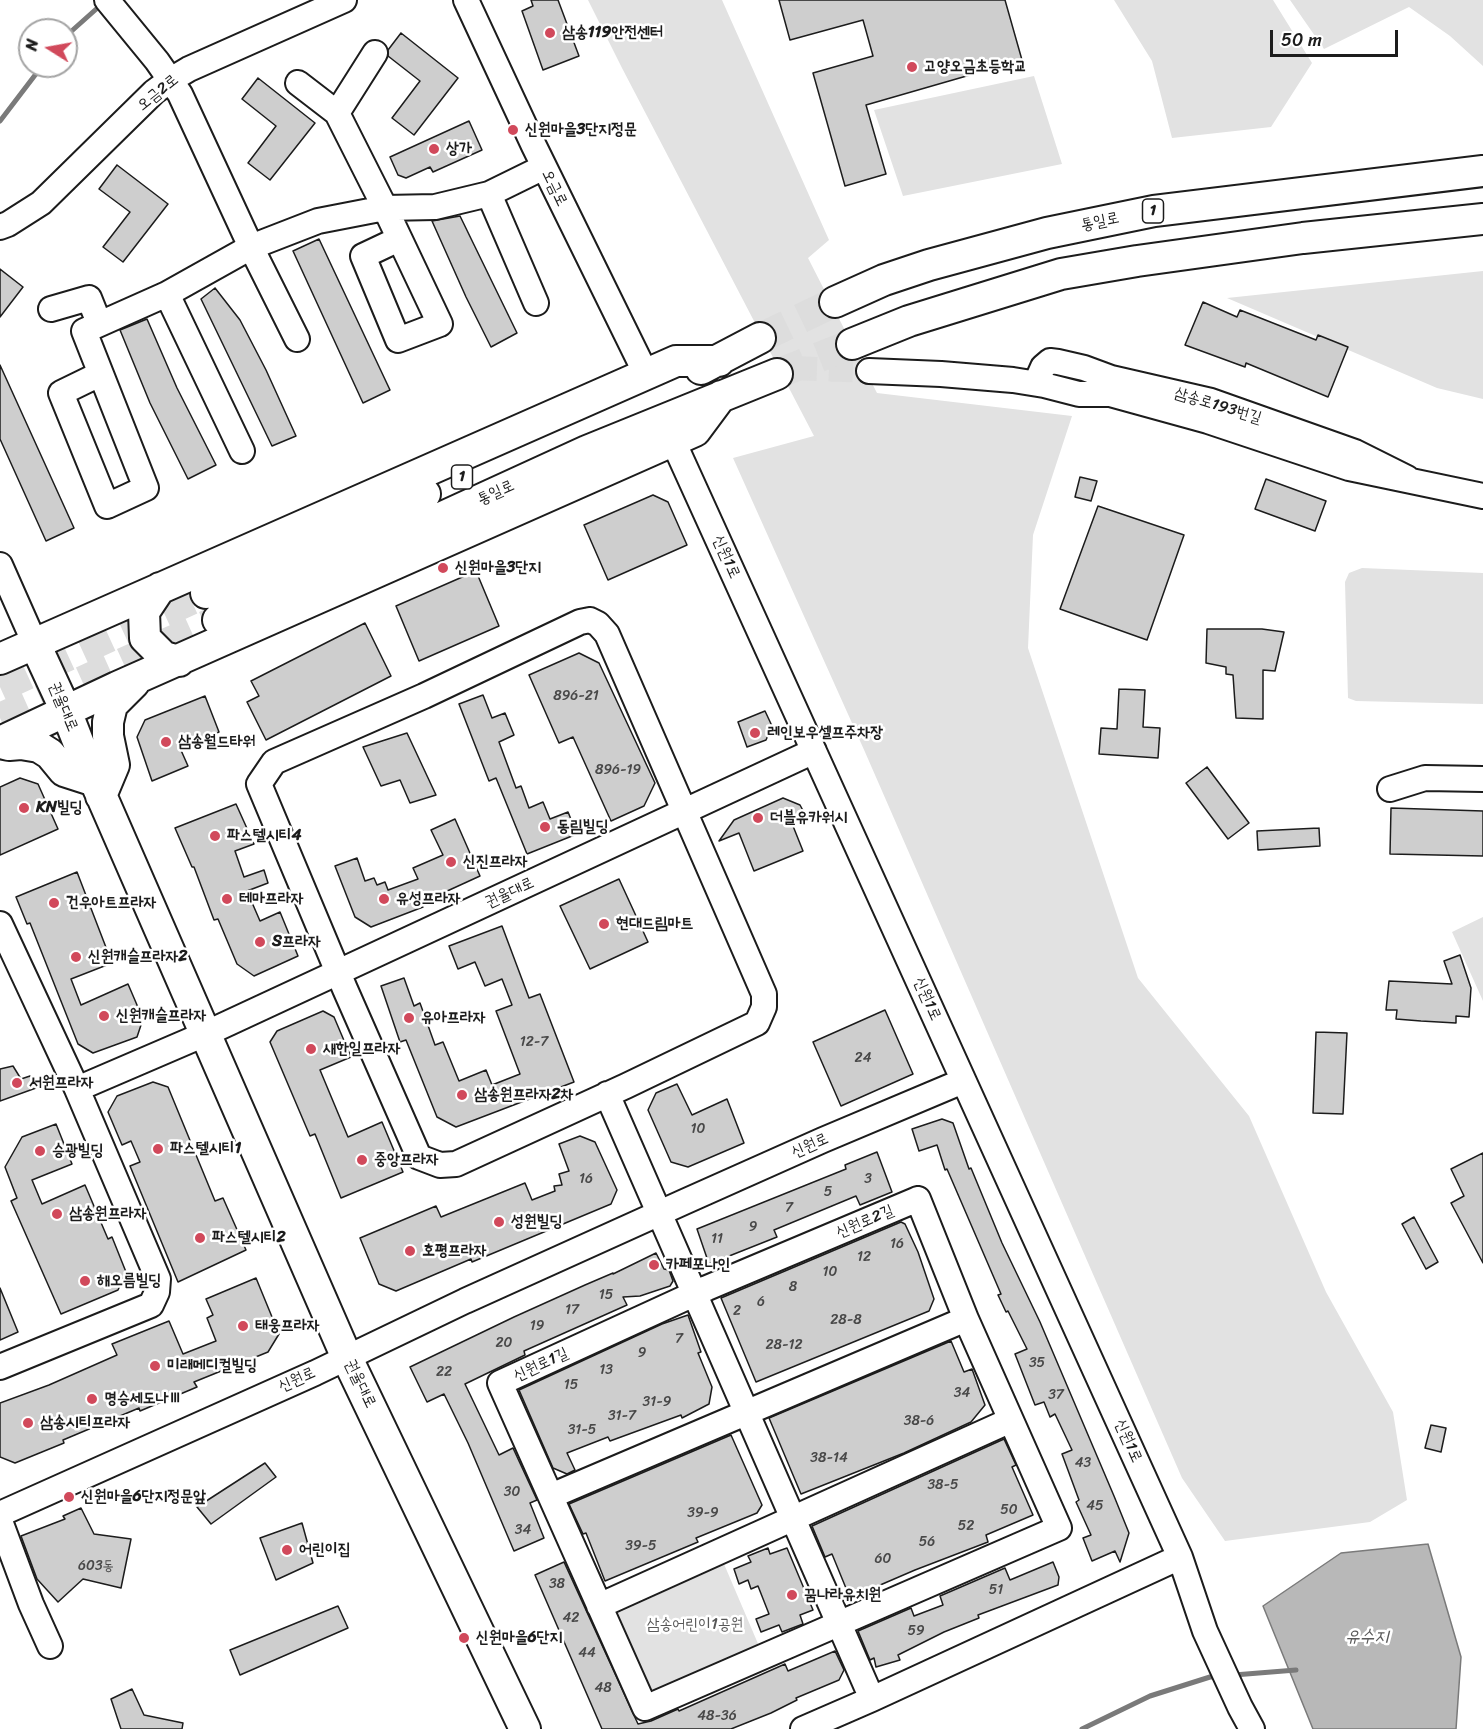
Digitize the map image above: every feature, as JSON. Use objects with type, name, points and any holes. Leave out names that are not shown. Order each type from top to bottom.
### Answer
[{"type":"main road","name":"통일로","points":[[835,302],[884,280],[929,265],[1047,233],[1154,211],[1483,171]]},
{"type":"main road","points":[[852,344],[909,321],[1061,274],[1303,238],[1483,219]]},
{"type":"main road","name":"통일로","points":[[206,593],[718,361],[759,338]]},
{"type":"main road","points":[[0,659],[676,361],[718,361]]},
{"type":"main road","name":"통일로","points":[[218,621],[587,451],[777,374]]},
{"type":"main road","points":[[0,742],[137,678],[695,431],[721,396]]},
{"type":"main road","points":[[160,588],[144,612],[145,638],[164,657],[179,661]]},
{"type":"main road","name":"권율대로","points":[[35,644],[347,1358],[525,1729]]},
{"type":"main road","points":[[0,742],[39,747],[50,754],[64,771],[98,789],[114,765],[108,736],[112,705],[130,689],[137,678]]},
{"type":"street","points":[[107,0],[157,61],[180,94],[251,247],[297,339]]},
{"type":"street","name":"오금2로","points":[[0,227],[41,203],[154,92],[169,81],[189,69],[344,0]]},
{"type":"street","name":"오금로","points":[[466,0],[544,168],[646,374]]},
{"type":"street","points":[[337,113],[375,52]]},
{"type":"street","points":[[298,83],[337,113],[399,239]]},
{"type":"street","points":[[100,374],[61,393],[107,506],[146,488],[84,330],[167,294],[251,247],[318,221],[385,208],[435,207],[489,194],[544,168]]},
{"type":"street","points":[[489,194],[536,303]]},
{"type":"street","points":[[167,294],[242,451]]},
{"type":"street","points":[[51,309],[89,298],[99,323]]},
{"type":"street","name":"삼송로193번길","points":[[869,371],[941,374],[1044,385],[1040,376],[1043,367],[1050,361],[1211,401],[1355,452],[1407,478],[1483,496]]},
{"type":"street","name":"신원1로","points":[[673,441],[1180,1557],[1205,1631],[1252,1729]]},
{"type":"street","points":[[0,565],[35,644]]},
{"type":"street","points":[[580,621],[590,621],[598,624],[608,634],[685,812],[764,994],[764,1008],[757,1023],[456,1164],[440,1165],[418,1156],[259,784],[274,762],[424,696],[580,621]]},
{"type":"street","name":"권율대로","points":[[205,1034],[814,751]]},
{"type":"street","points":[[1390,789],[1425,778],[1483,779]]},
{"type":"street","points":[[0,924],[77,1089],[158,1279],[157,1292],[151,1305],[0,1367]]},
{"type":"street","points":[[77,1089],[205,1034]]},
{"type":"street","name":"신원로","points":[[0,1514],[347,1358],[475,1296],[824,1140],[963,1081]]},
{"type":"street","points":[[607,1094],[872,1699]]},
{"type":"street","name":"신원로2길","points":[[693,1294],[918,1199],[966,1319],[1059,1528],[839,1624]]},
{"type":"street","name":"신원로1길","points":[[693,1294],[500,1383],[645,1708],[839,1624]]},
{"type":"street","points":[[550,1496],[966,1319]]},
{"type":"street","points":[[599,1606],[1011,1420]]},
{"type":"street","points":[[0,1521],[31,1604],[50,1646]]},
{"type":"street","points":[[803,1729],[1180,1557]]},
{"type":"green space","points":[[588,0],[722,0],[829,240],[808,258],[877,393],[1072,416],[1033,535],[1028,648],[1138,978],[1249,1116],[1326,1292],[1393,1412],[1407,1500],[1370,1522],[1225,1541],[1182,1478],[865,752],[733,458],[814,436]]},
{"type":"green space","points":[[1114,0],[1273,0],[1312,63],[1271,127],[1172,138],[1152,61]]},
{"type":"green space","points":[[1290,0],[1483,0],[1483,66],[1450,36],[1409,7],[1324,49]]},
{"type":"green space","points":[[1034,76],[1062,164],[903,196],[874,110]]},
{"type":"green space","points":[[1483,271],[1483,399],[1437,388],[1227,298]]},
{"type":"green space","points":[[1362,568],[1483,573],[1483,704],[1356,701],[1348,698],[1345,582],[1349,573]]},
{"type":"green space","points":[[1483,917],[1483,1001],[1452,932]]},
{"type":"green space","name":"삼송어린이1공원","points":[[724,1564],[759,1646],[651,1691],[618,1613]]},
{"type":"water","name":"유수지","points":[[1428,1544],[1461,1657],[1456,1729],[1313,1729],[1263,1606],[1341,1553]]},
{"type":"building","name":"삼송119안전센터","points":[[531,0],[558,0],[579,56],[543,70],[522,11],[533,6]]},
{"type":"building","points":[[779,0],[1005,0],[1022,60],[866,105],[886,174],[845,186],[813,73],[873,56],[863,20],[790,40]]},
{"type":"building","points":[[401,33],[458,78],[414,135],[392,118],[420,81],[388,56],[388,50]]},
{"type":"building","points":[[258,78],[315,123],[270,180],[248,163],[276,126],[242,99]]},
{"type":"building","name":"상가","points":[[469,121],[482,150],[433,172],[430,167],[406,178],[398,175],[390,157]]},
{"type":"building","points":[[117,165],[168,204],[123,262],[103,247],[130,212],[99,189]]},
{"type":"building","points":[[460,216],[517,333],[491,347],[432,221]]},
{"type":"building","points":[[319,239],[390,390],[363,403],[293,251]]},
{"type":"building","points":[[0,269],[23,287],[0,317]]},
{"type":"building","points":[[215,288],[240,320],[296,436],[272,446],[201,299]]},
{"type":"building","points":[[1203,302],[1237,317],[1240,310],[1316,340],[1318,335],[1348,347],[1328,397],[1246,363],[1245,367],[1185,345]]},
{"type":"building","points":[[147,319],[177,388],[216,465],[188,479],[150,403],[120,330]]},
{"type":"building","points":[[0,365],[74,528],[46,541],[0,439]]},
{"type":"building","points":[[1080,477],[1097,481],[1091,501],[1075,497]]},
{"type":"building","points":[[1266,479],[1326,501],[1315,531],[1255,509]]},
{"type":"building","points":[[653,495],[668,502],[687,545],[608,580],[584,525]]},
{"type":"building","points":[[1098,506],[1184,535],[1147,640],[1060,609]]},
{"type":"building","points":[[476,571],[499,626],[419,661],[396,606]]},
{"type":"building","points":[[365,623],[391,676],[266,740],[247,702],[259,696],[251,681]]},
{"type":"building","points":[[1207,629],[1262,629],[1284,632],[1275,671],[1263,670],[1263,719],[1236,718],[1233,675],[1226,674],[1226,667],[1206,663]]},
{"type":"building","points":[[579,653],[599,663],[655,783],[644,806],[611,821],[573,737],[559,743],[529,675]]},
{"type":"building","points":[[1119,689],[1145,690],[1143,727],[1160,728],[1158,758],[1099,754],[1101,728],[1117,729]]},
{"type":"building","points":[[483,695],[492,718],[505,713],[514,735],[499,742],[516,788],[521,786],[529,808],[543,802],[550,819],[568,812],[577,834],[527,854],[496,778],[489,781],[459,704]]},
{"type":"building","name":"삼송월드타워","points":[[205,696],[219,732],[180,748],[188,766],[152,781],[137,737],[145,720]]},
{"type":"building","name":"레인보우셀프주차장","points":[[765,711],[772,726],[766,740],[747,747],[738,722]]},
{"type":"building","points":[[407,733],[436,795],[410,803],[400,780],[381,786],[363,747]]},
{"type":"building","points":[[1207,767],[1249,823],[1228,839],[1186,783]]},
{"type":"building","name":"KN빌딩","points":[[20,778],[38,784],[58,829],[0,855],[0,787]]},
{"type":"building","points":[[783,798],[800,805],[806,816],[791,821],[803,851],[754,871],[739,833],[719,841],[734,820]]},
{"type":"building","points":[[236,804],[254,844],[235,851],[244,877],[264,870],[268,883],[247,891],[260,921],[280,912],[298,956],[254,976],[237,964],[218,919],[214,920],[194,867],[175,828]]},
{"type":"building","points":[[1391,808],[1483,811],[1483,856],[1390,854]]},
{"type":"building","points":[[455,819],[480,876],[421,903],[423,907],[371,927],[355,917],[335,866],[357,858],[365,881],[374,878],[377,885],[385,882],[388,890],[418,879],[413,868],[443,855],[431,830]]},
{"type":"building","points":[[1319,828],[1320,846],[1258,850],[1257,831]]},
{"type":"building","points":[[77,872],[112,963],[71,979],[81,1005],[128,984],[143,1019],[137,1037],[93,1053],[78,1044],[30,923],[27,924],[16,897]]},
{"type":"building","name":"현대드림마트","points":[[619,879],[648,942],[590,969],[560,906]]},
{"type":"building","points":[[502,926],[529,998],[540,994],[574,1082],[456,1127],[437,1117],[406,1040],[400,1042],[381,986],[404,978],[414,1006],[420,1003],[435,1045],[443,1042],[459,1081],[486,1070],[492,1085],[520,1074],[496,1011],[512,1005],[502,979],[485,986],[475,962],[458,969],[449,946]]},
{"type":"building","points":[[1460,955],[1471,988],[1469,1017],[1456,1016],[1456,1023],[1396,1019],[1397,1010],[1386,1010],[1389,981],[1452,984],[1444,961]]},
{"type":"building","points":[[885,1010],[913,1074],[841,1106],[813,1042]]},
{"type":"building","points":[[323,1011],[334,1017],[351,1057],[320,1070],[348,1137],[382,1122],[403,1172],[341,1198],[315,1134],[310,1136],[270,1042],[277,1031]]},
{"type":"building","points":[[1316,1032],[1347,1033],[1343,1114],[1313,1113]]},
{"type":"building","name":"서원프라자","points":[[13,1066],[21,1079],[30,1076],[36,1088],[0,1101],[0,1069]]},
{"type":"building","points":[[153,1082],[168,1087],[215,1201],[223,1198],[246,1250],[178,1282],[130,1166],[140,1162],[131,1141],[122,1145],[108,1112],[117,1096]]},
{"type":"building","points":[[677,1084],[692,1115],[727,1099],[744,1143],[688,1167],[671,1162],[648,1110],[656,1093]]},
{"type":"building","points":[[942,1119],[953,1123],[969,1169],[971,1168],[1002,1243],[1040,1322],[1129,1533],[1120,1562],[1115,1551],[1092,1561],[1083,1538],[1091,1535],[1076,1502],[1079,1500],[1062,1454],[1072,1450],[1055,1414],[1050,1417],[1044,1402],[1035,1405],[1015,1354],[1027,1349],[998,1295],[1001,1294],[947,1169],[945,1170],[937,1145],[919,1151],[912,1129]]},
{"type":"building","points":[[56,1124],[72,1164],[32,1180],[42,1204],[85,1185],[108,1239],[112,1237],[126,1272],[118,1290],[61,1314],[11,1201],[17,1198],[5,1167],[22,1137]]},
{"type":"building","points":[[580,1136],[595,1142],[617,1190],[611,1204],[396,1291],[379,1284],[360,1238],[436,1206],[441,1217],[525,1183],[532,1200],[555,1191],[554,1186],[562,1185],[559,1174],[569,1171],[559,1144]]},
{"type":"building","points":[[877,1152],[892,1192],[860,1205],[856,1196],[774,1230],[777,1237],[709,1264],[697,1229],[846,1169],[845,1165]]},
{"type":"building","points":[[1483,1153],[1483,1263],[1451,1203],[1464,1196],[1451,1169]]},
{"type":"building","points":[[1414,1217],[1438,1262],[1426,1269],[1402,1224]]},
{"type":"building","points":[[901,1222],[905,1224],[918,1252],[934,1299],[929,1311],[756,1382],[721,1298]]},
{"type":"building","points":[[656,1253],[664,1269],[669,1270],[673,1281],[670,1286],[640,1296],[623,1297],[627,1305],[524,1351],[525,1355],[465,1384],[499,1455],[513,1448],[537,1500],[530,1503],[544,1538],[514,1551],[468,1443],[444,1394],[427,1402],[410,1367]]},
{"type":"building","points":[[256,1278],[279,1334],[268,1352],[194,1382],[197,1387],[140,1411],[139,1408],[15,1463],[0,1457],[0,1403],[49,1385],[117,1355],[112,1344],[169,1321],[183,1354],[216,1341],[207,1318],[213,1315],[206,1299]]},
{"type":"building","points":[[0,1288],[18,1332],[0,1340]]},
{"type":"building","points":[[688,1315],[701,1352],[698,1353],[712,1387],[709,1404],[682,1418],[681,1415],[610,1441],[608,1437],[567,1453],[575,1470],[567,1474],[553,1468],[519,1390],[662,1324]]},
{"type":"building","points":[[951,1341],[964,1372],[972,1369],[985,1405],[971,1422],[904,1453],[801,1494],[769,1418]]},
{"type":"building","points":[[1431,1425],[1446,1428],[1441,1452],[1425,1448]]},
{"type":"building","points":[[731,1435],[762,1505],[757,1513],[696,1538],[698,1542],[605,1581],[586,1533],[583,1534],[569,1504]]},
{"type":"building","points":[[1004,1439],[1016,1465],[1012,1467],[1033,1515],[986,1535],[988,1542],[850,1598],[832,1554],[825,1557],[812,1526]]},
{"type":"building","points":[[265,1463],[276,1477],[211,1524],[197,1507]]},
{"type":"building","points":[[81,1508],[94,1534],[131,1539],[121,1588],[83,1579],[58,1602],[37,1579],[21,1536],[65,1519],[63,1516]]},
{"type":"building","name":"어린이집","points":[[302,1523],[313,1563],[276,1580],[260,1538]]},
{"type":"building","name":"꿈나라유치원","points":[[768,1548],[770,1554],[787,1548],[813,1610],[800,1615],[803,1624],[782,1632],[779,1625],[761,1632],[756,1619],[769,1614],[758,1586],[751,1589],[748,1580],[739,1584],[734,1569],[751,1562],[748,1556]]},
{"type":"building","points":[[564,1562],[638,1724],[678,1709],[679,1711],[785,1664],[788,1671],[835,1651],[844,1670],[839,1680],[796,1698],[797,1700],[771,1713],[731,1729],[602,1729],[535,1575]]},
{"type":"building","points":[[1053,1562],[1059,1577],[1058,1585],[978,1615],[979,1618],[944,1632],[898,1655],[900,1660],[876,1667],[874,1658],[870,1660],[858,1631],[911,1608],[914,1616],[943,1605],[940,1596],[1005,1568],[1010,1580]]},
{"type":"building","points":[[338,1606],[348,1628],[240,1675],[230,1650]]},
{"type":"building","points":[[132,1689],[144,1715],[183,1723],[182,1729],[121,1729],[111,1699]]},
{"type":"waterway","points":[[78,25],[103,3]]},
{"type":"waterway","points":[[0,121],[33,78]]},
{"type":"waterway","points":[[1234,1675],[1296,1670]]},
{"type":"waterway","points":[[1082,1729],[1150,1696],[1210,1677],[1219,1677]]},
{"type":"tunnel","points":[[760,338],[835,302]]},
{"type":"tunnel","points":[[777,374],[852,344]]},
{"type":"tunnel","points":[[793,368],[869,371]]},
{"type":"tunnel","points":[[0,687],[206,593]]},
{"type":"tunnel","points":[[0,718],[218,620]]},
{"type":"place","name":"삼송119안전센터","points":[[550,33]]},
{"type":"place","name":"고양오금초등학교","points":[[912,67]]},
{"type":"place","name":"신원마을3단지정문","points":[[513,130]]},
{"type":"place","name":"상가","points":[[434,149]]},
{"type":"place","name":"신원마을3단지","points":[[443,568]]},
{"type":"place","name":"레인보우셀프주차장","points":[[755,733]]},
{"type":"place","name":"삼송월드타워","points":[[166,742]]},
{"type":"place","name":"KN빌딩","points":[[24,808]]},
{"type":"place","name":"더블유카워시","points":[[758,818]]},
{"type":"place","name":"동림빌딩","points":[[545,827]]},
{"type":"place","name":"파스텔시티4","points":[[215,836]]},
{"type":"place","name":"신진프라자","points":[[451,862]]},
{"type":"place","name":"테마프라자","points":[[227,899]]},
{"type":"place","name":"유성프라자","points":[[384,899]]},
{"type":"place","name":"건우아트프라자","points":[[54,903]]},
{"type":"place","name":"현대드림마트","points":[[604,924]]},
{"type":"place","name":"S프라자","points":[[260,942]]},
{"type":"place","name":"신원캐슬프라자2","points":[[76,957]]},
{"type":"place","name":"신원캐슬프라자","points":[[104,1016]]},
{"type":"place","name":"유아프라자","points":[[409,1018]]},
{"type":"place","name":"새한일프라자","points":[[311,1049]]},
{"type":"place","name":"서원프라자","points":[[17,1083]]},
{"type":"place","name":"삼송원프라자2차","points":[[462,1095]]},
{"type":"place","name":"파스텔시티1","points":[[158,1149]]},
{"type":"place","name":"승광빌딩","points":[[40,1151]]},
{"type":"place","name":"중앙프라자","points":[[362,1160]]},
{"type":"place","name":"삼송원프라자","points":[[57,1214]]},
{"type":"place","name":"성원빌딩","points":[[499,1222]]},
{"type":"place","name":"파스텔시티2","points":[[200,1238]]},
{"type":"place","name":"호평프라자","points":[[410,1251]]},
{"type":"place","name":"카페포나인","points":[[654,1265]]},
{"type":"place","name":"해오름빌딩","points":[[85,1281]]},
{"type":"place","name":"태웅프라자","points":[[243,1326]]},
{"type":"place","name":"미래메디컬빌딩","points":[[155,1366]]},
{"type":"place","name":"명승세도나Ⅲ","points":[[92,1399]]},
{"type":"place","name":"삼송시티프라자","points":[[28,1423]]},
{"type":"place","name":"신원마을6단지정문앞","points":[[69,1497]]},
{"type":"place","name":"어린이집","points":[[287,1550]]},
{"type":"place","name":"꿈나라유치원","points":[[792,1595]]},
{"type":"place","name":"신원마을6단지","points":[[464,1638]]}]
